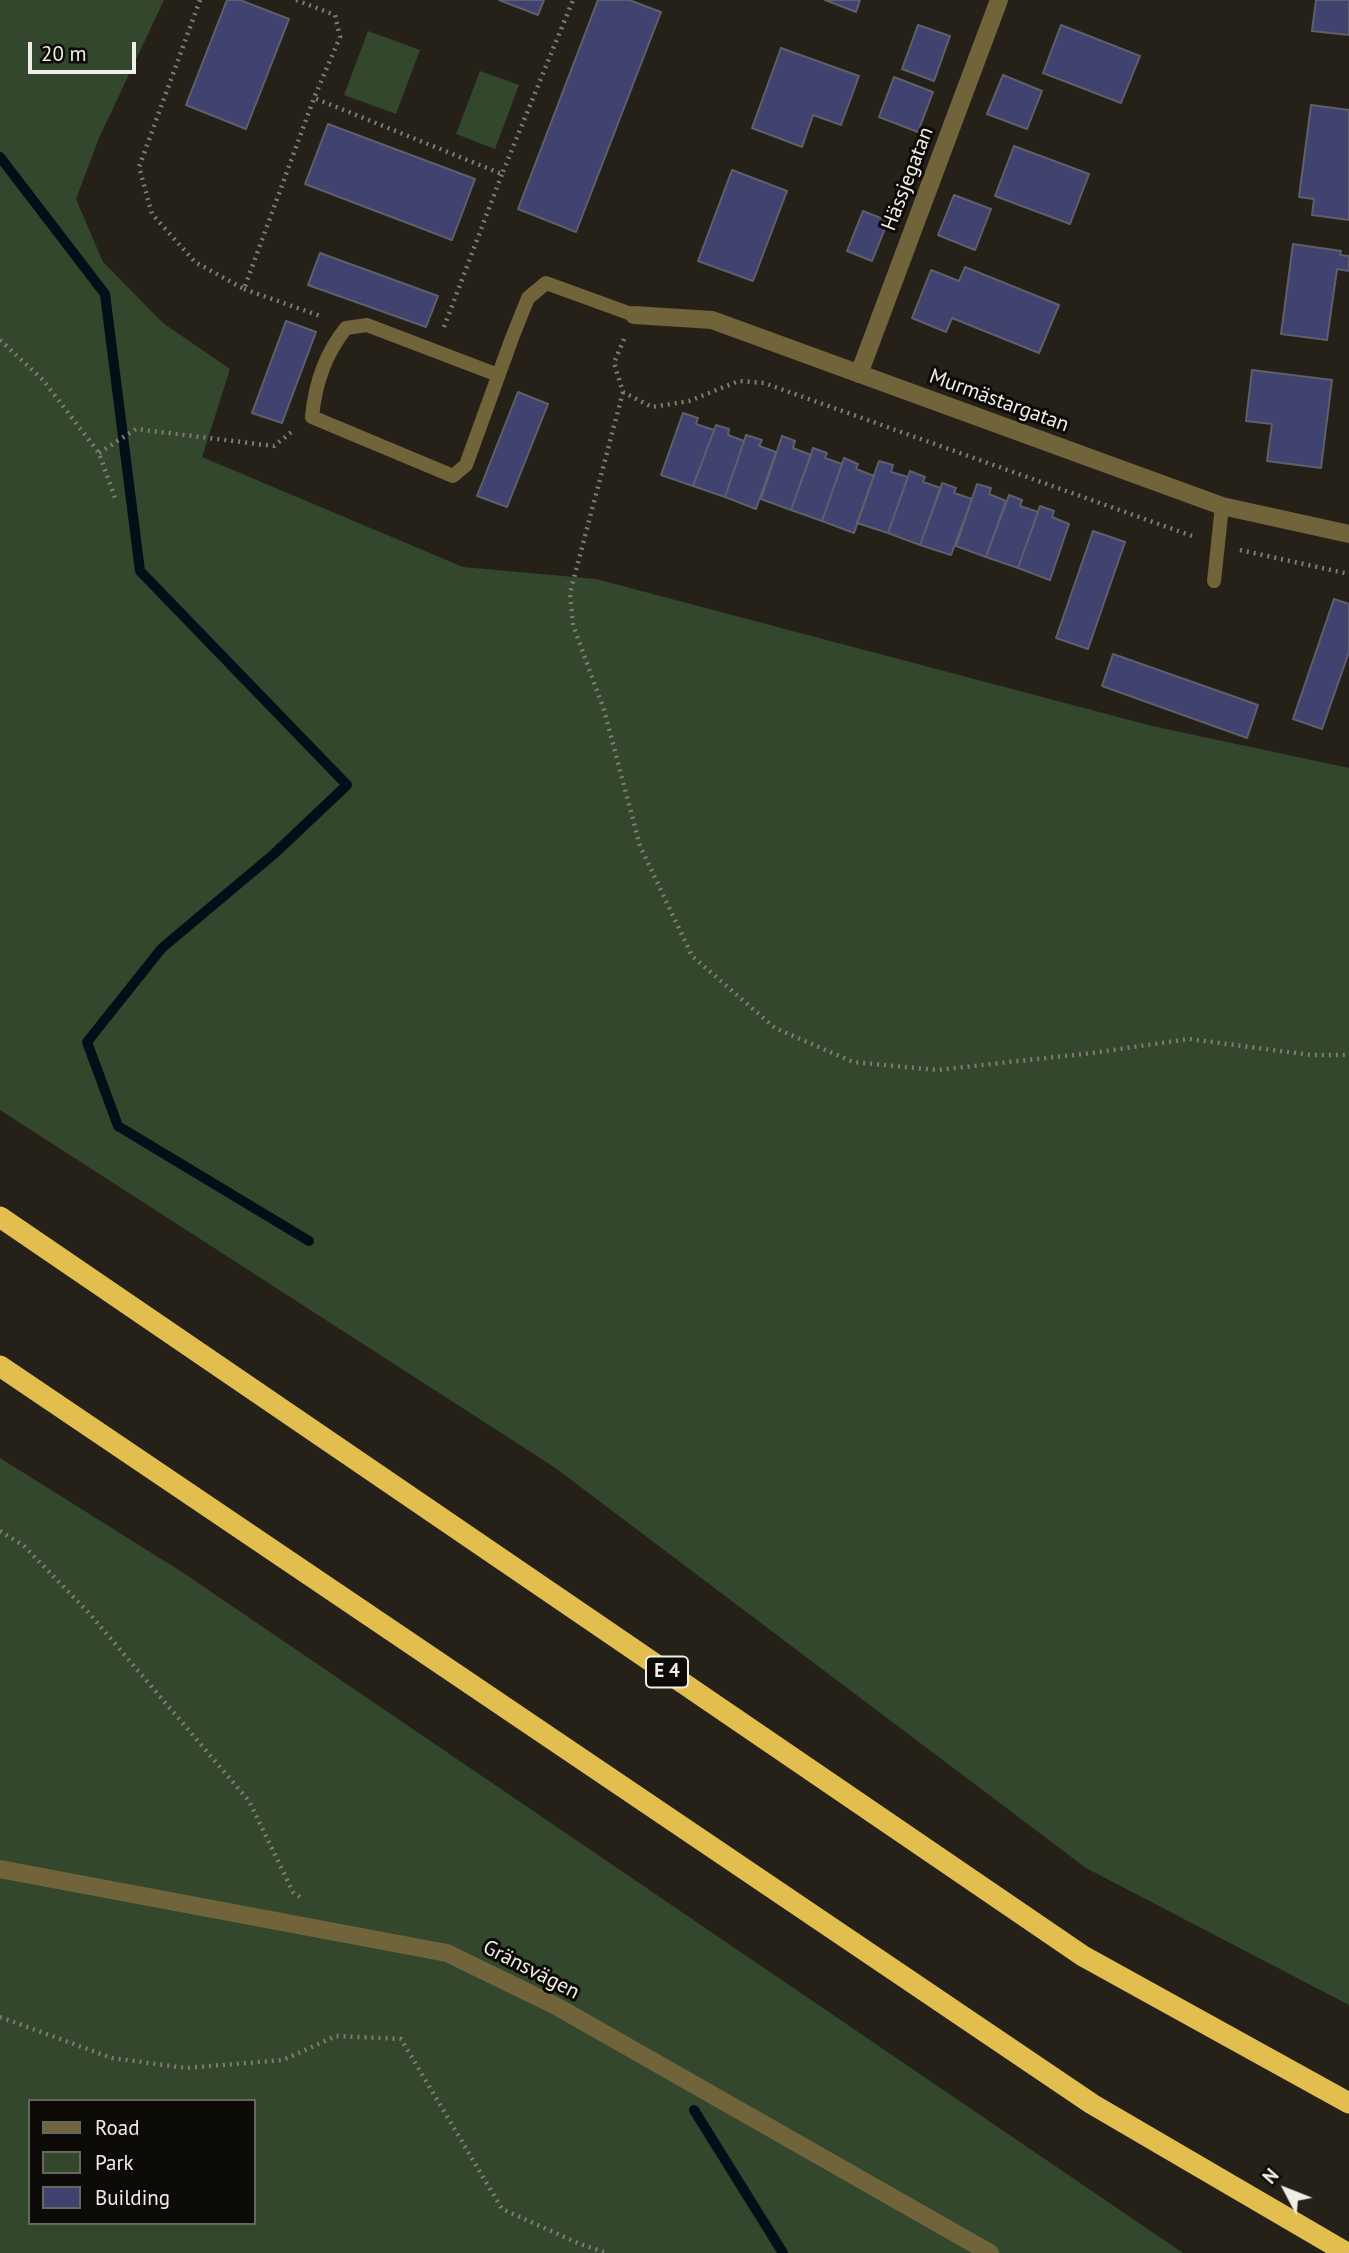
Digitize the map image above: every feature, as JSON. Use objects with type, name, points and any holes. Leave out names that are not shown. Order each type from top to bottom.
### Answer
[{"type":"highway","name":"E 4","points":[[0,1216],[1083,1956],[1349,2103]]},
{"type":"highway","points":[[0,1366],[1092,2104],[1347,2253]]},
{"type":"street","name":"Hässjegatan","points":[[859,374],[999,0]]},
{"type":"street","name":"Murmästargatan","points":[[634,316],[712,320],[1222,506],[1349,534]]},
{"type":"street","name":"Gränsvägen","points":[[0,1869],[447,1953],[556,2006],[990,2253]]},
{"type":"lane","points":[[498,375],[367,325],[346,328],[332,346],[314,393],[312,417],[453,476],[466,465],[528,298],[546,283],[634,316]]},
{"type":"lane","points":[[1214,581],[1222,506]]},
{"type":"path","points":[[200,0],[139,167],[152,214],[195,262],[244,289],[326,318],[346,328]]},
{"type":"path","points":[[244,289],[314,98],[340,37],[335,15],[296,0]]},
{"type":"path","points":[[434,351],[573,0]]},
{"type":"path","points":[[314,98],[502,174]]},
{"type":"path","points":[[634,316],[614,363],[623,392],[570,593],[573,625],[604,710],[640,846],[692,956],[775,1028],[853,1062],[937,1070],[1189,1039],[1311,1055],[1349,1055]]},
{"type":"path","points":[[0,340],[43,380],[99,453],[116,502]]},
{"type":"path","points":[[623,392],[652,407],[689,401],[739,381],[764,383],[1218,545],[1349,573]]},
{"type":"path","points":[[99,453],[135,429],[274,446],[312,417]]},
{"type":"path","points":[[0,1531],[24,1546],[88,1612],[249,1801],[293,1892],[304,1900]]},
{"type":"path","points":[[0,2017],[112,2058],[186,2068],[283,2060],[336,2036],[401,2039],[502,2209],[580,2245],[607,2253]]},
{"type":"green space","points":[[0,0],[164,0],[99,138],[76,199],[103,262],[163,323],[230,369],[202,457],[463,567],[596,579],[1152,726],[1349,768],[1349,2005],[1086,1868],[554,1467],[0,1110]]},
{"type":"green space","points":[[368,31],[420,50],[396,114],[344,95]]},
{"type":"green space","points":[[480,71],[519,85],[495,149],[456,134]]},
{"type":"green space","points":[[0,1458],[182,1572],[1183,2253],[0,2253]]},
{"type":"building","points":[[227,0],[240,0],[289,19],[246,129],[186,105]]},
{"type":"building","points":[[499,0],[544,0],[538,15]]},
{"type":"building","points":[[598,0],[629,0],[661,12],[576,232],[518,209]]},
{"type":"building","points":[[825,0],[860,0],[856,12]]},
{"type":"building","points":[[1316,0],[1349,0],[1349,35],[1312,31]]},
{"type":"building","points":[[918,25],[950,36],[934,81],[902,69]]},
{"type":"building","points":[[1061,25],[1140,56],[1121,103],[1043,73]]},
{"type":"building","points":[[781,48],[859,76],[841,125],[813,115],[802,147],[752,128]]},
{"type":"building","points":[[1003,75],[1042,91],[1027,129],[987,114]]},
{"type":"building","points":[[894,77],[933,92],[918,132],[879,117]]},
{"type":"building","points":[[1311,105],[1349,110],[1349,220],[1312,215],[1314,199],[1299,197]]},
{"type":"building","points":[[328,124],[475,179],[452,240],[305,184]]},
{"type":"building","points":[[1014,146],[1089,174],[1070,224],[995,196]]},
{"type":"building","points":[[732,170],[787,191],[753,281],[698,261]]},
{"type":"building","points":[[954,195],[991,209],[975,250],[938,235]]},
{"type":"building","points":[[863,211],[888,221],[872,261],[847,251]]},
{"type":"building","points":[[1293,244],[1341,251],[1340,255],[1349,256],[1349,271],[1337,269],[1327,340],[1281,334]]},
{"type":"building","points":[[320,253],[438,296],[426,327],[308,285]]},
{"type":"building","points":[[965,267],[1059,305],[1039,353],[952,318],[946,332],[912,318],[931,270],[959,281]]},
{"type":"building","points":[[286,321],[316,332],[282,423],[252,413]]},
{"type":"building","points":[[1252,370],[1332,380],[1321,468],[1267,461],[1272,424],[1246,421]]},
{"type":"building","points":[[518,392],[548,404],[507,507],[477,496]]},
{"type":"building","points":[[683,413],[698,418],[696,424],[714,430],[693,486],[661,475]]},
{"type":"building","points":[[716,425],[729,429],[728,435],[744,441],[725,497],[693,486]]},
{"type":"building","points":[[746,435],[762,440],[759,446],[776,452],[756,509],[725,497]]},
{"type":"building","points":[[782,436],[795,441],[793,448],[811,455],[791,510],[761,499]]},
{"type":"building","points":[[813,448],[827,453],[825,458],[842,464],[822,521],[791,510]]},
{"type":"building","points":[[844,458],[858,464],[856,469],[874,476],[854,533],[822,521]]},
{"type":"building","points":[[879,461],[893,465],[891,472],[908,477],[888,533],[857,523]]},
{"type":"building","points":[[910,471],[925,477],[923,482],[941,488],[920,545],[888,533]]},
{"type":"building","points":[[942,483],[956,488],[954,493],[972,499],[951,555],[920,545]]},
{"type":"building","points":[[977,484],[991,488],[989,494],[1006,501],[986,557],[956,546]]},
{"type":"building","points":[[1009,495],[1022,500],[1020,506],[1038,512],[1018,568],[986,557]]},
{"type":"building","points":[[1040,506],[1054,511],[1052,517],[1069,524],[1050,580],[1018,568]]},
{"type":"building","points":[[1093,531],[1125,542],[1088,649],[1056,638]]},
{"type":"building","points":[[1334,599],[1349,604],[1349,652],[1322,729],[1293,719]]},
{"type":"building","points":[[1113,654],[1258,705],[1247,738],[1102,686]]},
{"type":"waterway","points":[[0,157],[105,294],[140,571],[347,785],[274,854],[162,948],[87,1042],[118,1126],[309,1241]]},
{"type":"waterway","points":[[694,2110],[783,2253]]}]
